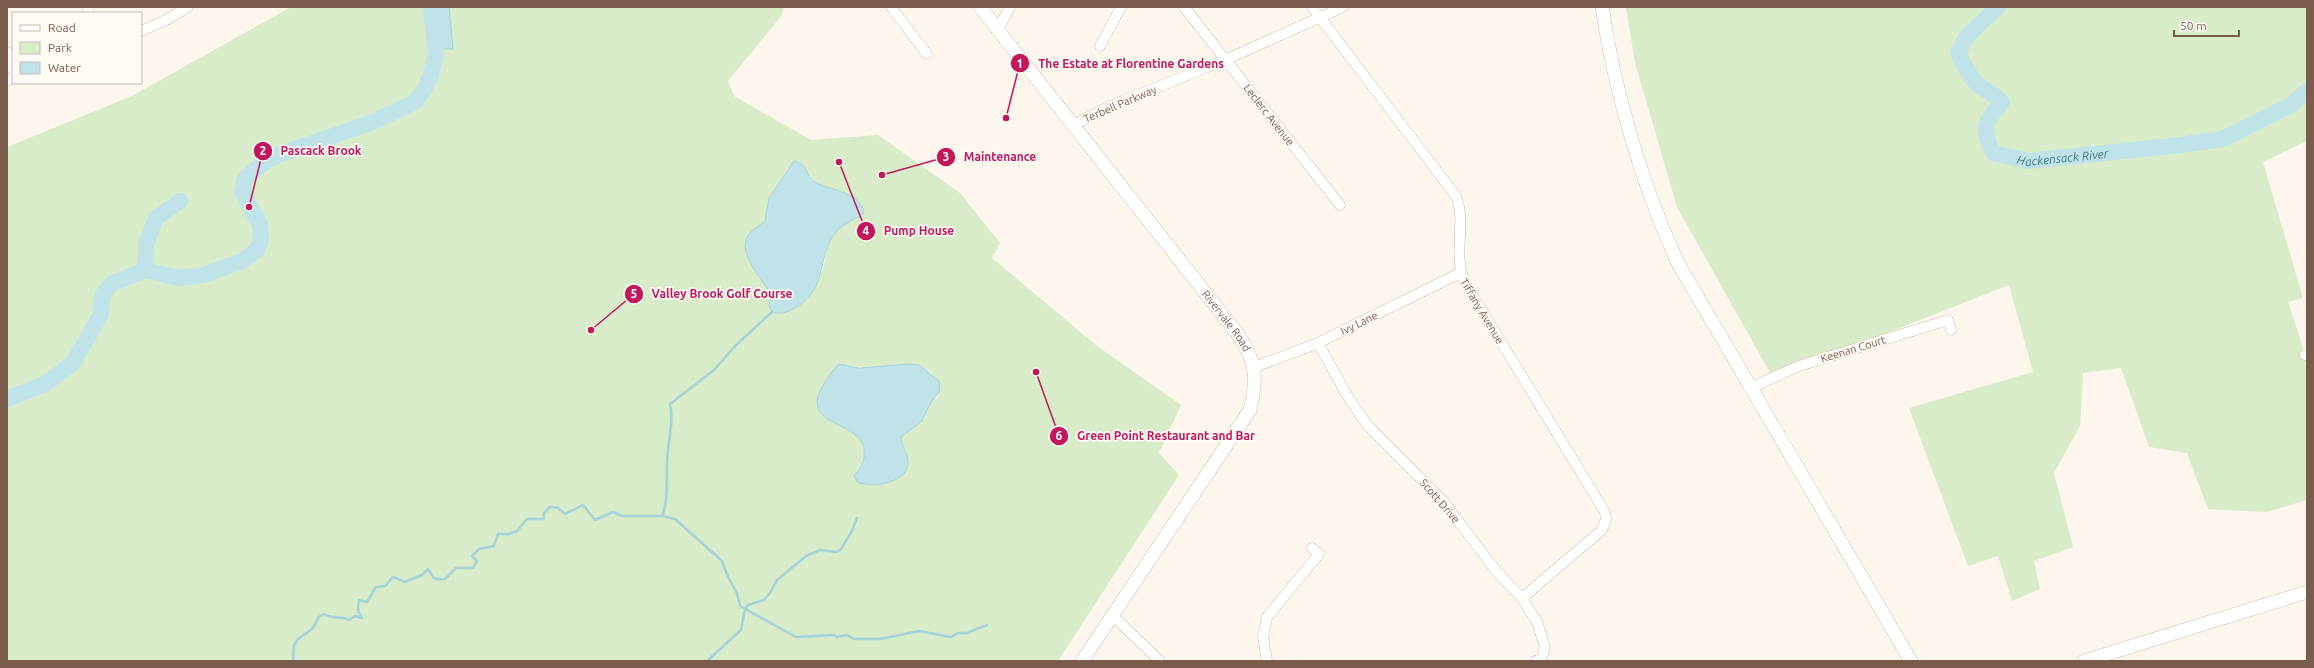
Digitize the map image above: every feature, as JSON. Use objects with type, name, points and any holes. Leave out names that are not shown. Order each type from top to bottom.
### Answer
[{"type":"street","points":[[142,32],[188,7]]},
{"type":"street","points":[[891,7],[927,54]]},
{"type":"street","name":"Rivervale Road","points":[[980,7],[1244,342],[1254,367],[1255,390],[1250,410],[1082,661]]},
{"type":"street","points":[[998,29],[1010,7]]},
{"type":"street","points":[[1100,46],[1121,7]]},
{"type":"street","name":"Leclerc Avenue","points":[[1184,7],[1340,205]]},
{"type":"street","name":"Tiffany Avenue","points":[[1312,7],[1456,196],[1460,211],[1458,260],[1460,273],[1605,512],[1606,519],[1602,530],[1522,598]]},
{"type":"street","name":"Terbell Parkway","points":[[1073,125],[1113,105],[1225,60],[1343,7]]},
{"type":"street","points":[[1602,7],[1621,99],[1659,218],[1679,265],[1911,661]]},
{"type":"street","points":[[7,52],[12,66]]},
{"type":"street","name":"Ivy Lane","points":[[1254,367],[1318,343],[1460,273]]},
{"type":"street","name":"Keenan Court","points":[[1750,388],[1799,366],[1948,320],[1951,330]]},
{"type":"street","name":"Scott Drive","points":[[1318,343],[1348,397],[1368,426],[1443,501],[1497,572],[1522,598],[1537,622],[1545,647],[1542,658],[1536,661]]},
{"type":"street","points":[[1267,661],[1263,637],[1267,617],[1319,554],[1312,548]]},
{"type":"street","points":[[2084,661],[2307,592]]},
{"type":"street","points":[[1113,616],[1160,661]]},
{"type":"green space","points":[[291,7],[783,7],[782,15],[728,81],[734,96],[811,140],[878,135],[960,193],[1000,243],[992,258],[1097,346],[1181,405],[1159,453],[1179,475],[1058,661],[7,661],[7,147],[132,96]],"holes":[[[801,163],[814,181],[820,185],[851,196],[857,201],[861,207],[863,215],[846,223],[836,230],[830,240],[820,277],[806,301],[769,306],[771,294],[756,273],[747,256],[745,248],[746,240],[750,233],[765,221],[769,198],[789,167]],[[846,364],[866,367],[910,365],[928,371],[939,381],[938,396],[932,401],[923,419],[901,437],[904,447],[896,479],[879,484],[867,480],[857,473],[864,456],[861,439],[851,430],[830,421],[819,409],[817,403]]]},
{"type":"green space","points":[[1626,7],[2307,7],[2307,141],[2263,162],[2303,298],[2288,302],[2307,360],[2307,500],[2267,512],[2208,509],[2187,453],[2149,447],[2121,368],[2083,373],[2080,426],[2054,473],[2073,547],[2034,561],[2040,589],[2012,601],[1998,556],[1968,566],[1909,408],[2033,372],[2009,285],[1773,378],[1677,207],[1635,63]]},
{"type":"water","points":[[428,7],[449,7],[453,49],[430,49]]},
{"type":"water","points":[[794,161],[805,168],[809,176],[815,182],[843,192],[856,199],[861,204],[864,211],[863,214],[838,230],[829,242],[814,290],[798,306],[782,313],[776,313],[772,312],[769,306],[771,294],[756,273],[747,256],[745,248],[746,240],[750,233],[765,221],[769,198]]},
{"type":"water","points":[[839,364],[859,368],[909,364],[919,365],[939,381],[940,391],[932,401],[921,422],[901,437],[908,464],[906,471],[895,480],[887,483],[871,485],[857,482],[854,475],[860,469],[863,462],[863,445],[857,436],[827,419],[820,412],[817,402],[821,389]]},
{"type":"waterway","points":[[7,399],[45,384],[73,363],[101,314],[102,296],[111,284],[145,270],[178,278],[204,275],[242,261],[257,250],[261,238],[260,224],[242,192],[245,179],[258,167],[275,156],[373,122],[415,102],[425,88],[431,75],[436,51],[431,7]]},
{"type":"waterway","name":"Hackensack River","points":[[1998,7],[1967,36],[1958,53],[1968,72],[1976,83],[2002,102],[1991,115],[1986,126],[1987,137],[1993,153],[2028,161],[2172,146],[2223,139],[2291,105],[2307,91]]},
{"type":"waterway","points":[[145,270],[146,244],[156,218],[180,201]]},
{"type":"waterway","points":[[662,516],[667,492],[667,459],[671,422],[670,404],[714,370],[736,345],[772,312]]},
{"type":"waterway","points":[[293,661],[294,645],[298,639],[312,629],[319,617],[324,614],[331,617],[349,620],[355,616],[362,618],[358,610],[359,600],[367,602],[376,587],[385,586],[393,577],[405,582],[422,575],[428,569],[434,578],[445,579],[456,568],[473,568],[477,561],[472,556],[479,549],[494,546],[498,534],[509,534],[517,531],[527,519],[544,519],[544,513],[550,507],[558,508],[565,514],[583,505],[595,520],[613,512],[622,516],[662,516],[675,519],[722,561],[728,577],[737,593],[740,606],[796,637],[834,635],[837,637],[847,635],[854,639],[880,639],[919,631],[951,637],[958,633],[967,633],[987,625]]},
{"type":"waterway","points":[[707,661],[741,630],[745,609],[748,605],[764,600],[770,593],[777,580],[806,556],[820,550],[837,552],[841,549],[852,531],[857,518]]},
{"type":"place","name":"The Estate at Florentine Gardens","points":[[1006,118]]},
{"type":"place","name":"Pump House","points":[[839,162]]},
{"type":"place","name":"Maintenance","points":[[882,175]]},
{"type":"place","name":"Pascack Brook","points":[[249,207]]},
{"type":"place","name":"Valley Brook Golf Course","points":[[591,330]]},
{"type":"place","name":"Green Point Restaurant and Bar","points":[[1036,372]]}]
